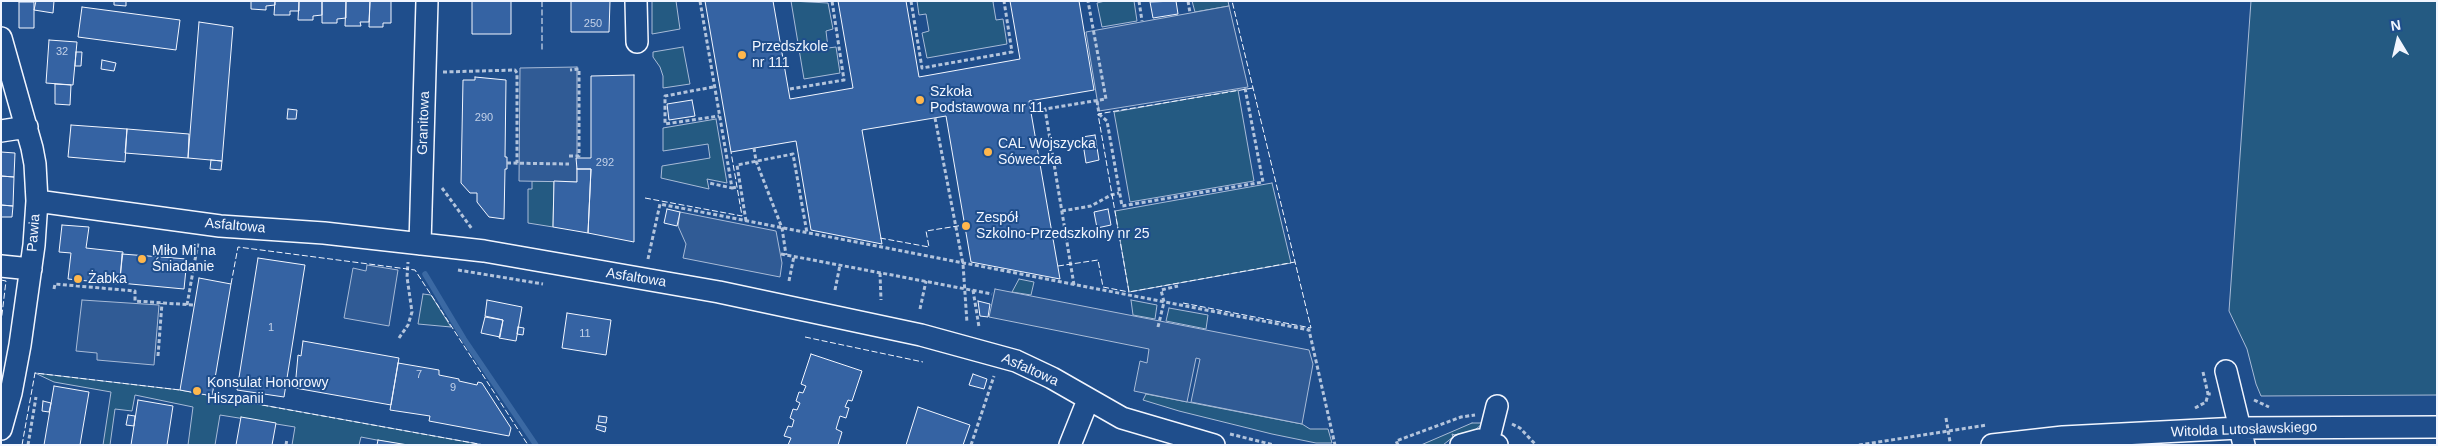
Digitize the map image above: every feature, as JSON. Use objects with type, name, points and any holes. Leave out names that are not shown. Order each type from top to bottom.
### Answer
[{"type":"street","name":"Granitowa","points":[[417,253],[426,72],[427,1]]},
{"type":"street","points":[[636,1],[636,42]]},
{"type":"street","name":"Pawia","points":[[1,38],[27,127],[35,164],[37,201],[31,269],[16,367],[1,429]]},
{"type":"street","points":[[1,131],[27,127]]},
{"type":"street","name":"Asfaltowa","points":[[37,201],[220,226],[324,233],[417,253],[484,252],[719,292],[913,334],[1016,360],[1122,418],[1214,445]]},
{"type":"street","points":[[1,266],[31,269]]},
{"type":"street","points":[[2226,371],[2239,428]]},
{"type":"street","points":[[1070,445],[1088,400]]},
{"type":"street","points":[[1461,445],[1479,440],[1492,443],[1497,406]]},
{"type":"street","name":"Witolda Lutosławskiego","points":[[1992,445],[2063,437],[2239,428],[2437,427]]},
{"type":"path","points":[[700,1],[732,188]]},
{"type":"path","points":[[790,89],[844,80],[832,1]]},
{"type":"path","points":[[911,1],[922,68],[1012,52],[1004,1]]},
{"type":"path","points":[[1074,285],[1045,109],[1106,99],[1088,1]]},
{"type":"path","points":[[1139,1],[1142,21]]},
{"type":"path","points":[[1188,1],[1190,13]]},
{"type":"path","points":[[426,72],[515,70],[517,73],[517,163]]},
{"type":"path","points":[[569,156],[579,156],[580,70],[570,70]]},
{"type":"path","points":[[714,87],[665,96],[665,124],[719,116]]},
{"type":"path","points":[[1097,101],[1099,114],[1107,121],[1122,206],[1263,182],[1245,88]]},
{"type":"path","points":[[934,118],[963,264],[967,323]]},
{"type":"path","points":[[754,148],[756,161],[782,228],[786,255]]},
{"type":"path","points":[[746,221],[737,165],[793,154],[807,233]]},
{"type":"path","points":[[507,163],[569,164]]},
{"type":"path","points":[[438,184],[474,232]]},
{"type":"path","points":[[709,184],[732,188],[737,187]]},
{"type":"path","points":[[1062,211],[1091,206],[1111,194],[1119,193]]},
{"type":"path","points":[[647,266],[660,204],[1309,330],[1336,445]]},
{"type":"path","points":[[187,305],[199,235]]},
{"type":"path","points":[[400,262],[408,262],[417,253]]},
{"type":"path","points":[[781,254],[992,294]]},
{"type":"path","points":[[789,281],[794,256]]},
{"type":"path","points":[[400,338],[408,325],[412,312],[408,262]]},
{"type":"path","points":[[835,290],[840,265]]},
{"type":"path","points":[[453,266],[458,270],[552,285]]},
{"type":"path","points":[[880,272],[881,300]]},
{"type":"path","points":[[920,309],[926,281]]},
{"type":"path","points":[[54,290],[55,284],[136,291],[135,301],[193,305]]},
{"type":"path","points":[[1158,327],[1164,302],[1161,290],[1178,286]]},
{"type":"path","points":[[973,290],[979,328]]},
{"type":"path","points":[[158,356],[162,303]]},
{"type":"path","points":[[2203,372],[2208,394]]},
{"type":"path","points":[[971,445],[996,377],[988,374]]},
{"type":"path","points":[[28,445],[36,397]]},
{"type":"path","points":[[2252,398],[2262,405],[2276,408]]},
{"type":"path","points":[[1946,418],[1950,442]]},
{"type":"path","points":[[1859,445],[1948,430]]},
{"type":"path","points":[[286,445],[287,439]]},
{"type":"shaded area","points":[[652,1],[676,1],[680,29],[652,34]]},
{"type":"shaded area","points":[[791,1],[828,3],[833,29],[826,31],[828,48],[836,47],[840,73],[804,79]]},
{"type":"shaded area","points":[[917,1],[996,1],[993,2],[996,20],[1003,19],[1007,44],[927,58],[922,33],[929,31],[926,14],[919,15]]},
{"type":"shaded area","points":[[1105,1],[1134,1],[1137,21],[1102,27],[1097,3]]},
{"type":"shaded area","points":[[1192,1],[1228,1],[1229,6],[1195,12]]},
{"type":"shaded area","points":[[2251,1],[2437,1],[2437,395],[2261,396],[2247,349],[2229,311]]},
{"type":"shaded area","points":[[1229,6],[1248,87],[1099,111],[1086,32]]},
{"type":"shaded area","points":[[683,47],[690,84],[663,88],[663,76],[660,67],[653,57],[653,52]]},
{"type":"shaded area","points":[[577,67],[577,182],[519,181],[520,68]]},
{"type":"shaded area","points":[[1238,90],[1254,181],[1130,202],[1114,112]]},
{"type":"shaded area","points":[[716,119],[727,183],[707,179],[709,189],[661,178],[662,166],[710,158],[708,144],[663,151],[663,128]]},
{"type":"shaded area","points":[[532,181],[554,181],[553,227],[528,223],[528,189],[532,189]]},
{"type":"shaded area","points":[[1272,183],[1291,263],[1129,292],[1115,211]]},
{"type":"shaded area","points":[[680,212],[776,231],[782,263],[780,277],[683,258],[686,244],[678,226]]},
{"type":"shaded area","points":[[367,265],[398,270],[389,326],[344,318],[353,268],[366,271]]},
{"type":"shaded area","points":[[1019,279],[1034,282],[1031,295],[1012,292]]},
{"type":"shaded area","points":[[995,289],[1309,350],[1313,364],[1302,424],[1191,402],[1200,359],[1196,358],[1187,402],[1134,391],[1140,361],[1147,363],[1149,349],[989,317]]},
{"type":"shaded area","points":[[423,294],[431,295],[451,327],[418,324]]},
{"type":"shaded area","points":[[82,300],[159,305],[154,365],[97,360],[97,353],[76,351]]},
{"type":"shaded area","points":[[1131,300],[1157,305],[1155,319],[1133,315]]},
{"type":"shaded area","points":[[1169,308],[1208,315],[1206,329],[1166,321]]},
{"type":"shaded area","points":[[35,373],[180,390],[484,445],[403,445],[361,437],[359,445],[292,445],[295,427],[220,415],[215,445],[188,445],[193,407],[135,395],[132,411],[115,409],[110,445],[103,445],[111,392],[54,382]]},
{"type":"shaded area","points":[[1146,394],[1302,424],[1310,429],[1328,429],[1332,443],[1316,443],[1272,434],[1179,411],[1143,400]]},
{"type":"shaded area","points":[[1472,423],[1483,423],[1475,430],[1452,434],[1453,437],[1443,445],[1421,445]]},
{"type":"building","points":[[36,1],[54,1],[53,13],[34,10]]},
{"type":"building","points":[[114,1],[126,1],[126,6],[114,5]]},
{"type":"building","points":[[251,1],[275,1],[275,5],[266,6],[266,10],[251,9]]},
{"type":"building","points":[[275,1],[299,1],[299,11],[290,11],[290,15],[274,15]]},
{"type":"building","points":[[299,1],[322,1],[322,15],[313,16],[313,20],[298,20]]},
{"type":"building","points":[[322,1],[346,1],[346,18],[337,19],[337,23],[322,23]]},
{"type":"building","points":[[346,1],[370,1],[369,22],[360,22],[361,26],[345,26]]},
{"type":"building","points":[[370,1],[391,1],[391,23],[383,23],[383,27],[369,27]]},
{"type":"building","points":[[472,1],[511,1],[511,34],[472,34]]},
{"type":"building","points":[[571,1],[610,1],[609,32],[571,32]]},
{"type":"building","points":[[705,1],[773,1],[790,99],[853,88],[838,1],[906,1],[919,77],[1020,59],[1010,1],[1079,1],[1094,90],[1029,101],[1060,279],[971,262],[946,116],[862,130],[882,244],[811,230],[796,141],[731,152]]},
{"type":"building","points":[[1176,1],[1178,14],[1153,18],[1150,2]]},
{"type":"building","points":[[19,2],[34,2],[34,28],[19,28]]},
{"type":"building","points":[[82,7],[180,20],[176,50],[78,37]]},
{"type":"building","points":[[199,22],[233,27],[222,161],[188,158]]},
{"type":"building","points":[[49,40],[77,42],[73,85],[46,83]]},
{"type":"building","points":[[76,52],[82,52],[81,66],[75,66]]},
{"type":"building","points":[[102,60],[116,63],[114,71],[101,69]]},
{"type":"building","points":[[634,75],[634,242],[588,233],[591,169],[577,169],[576,158],[591,158],[591,76]]},
{"type":"building","points":[[475,77],[506,80],[505,157],[507,157],[507,169],[505,169],[504,219],[489,217],[477,202],[477,193],[470,193],[461,183],[463,80],[475,80]]},
{"type":"building","points":[[55,84],[71,85],[70,105],[55,104]]},
{"type":"building","points":[[692,100],[695,116],[669,120],[667,104]]},
{"type":"building","points":[[288,109],[297,110],[296,119],[287,119]]},
{"type":"building","points":[[71,125],[127,129],[125,162],[68,157]]},
{"type":"building","points":[[127,129],[189,134],[188,158],[125,153]]},
{"type":"building","points":[[1095,135],[1099,160],[1086,163],[1082,137]]},
{"type":"building","points":[[1,152],[15,153],[14,177],[1,176]]},
{"type":"building","points":[[211,160],[222,161],[221,170],[210,169]]},
{"type":"building","points":[[577,169],[591,169],[588,233],[553,227],[554,181],[577,182]]},
{"type":"building","points":[[1,176],[14,177],[13,206],[1,205]]},
{"type":"building","points":[[1,205],[13,206],[12,217],[1,217]]},
{"type":"building","points":[[667,209],[680,212],[677,226],[664,223]]},
{"type":"building","points":[[1108,209],[1111,225],[1097,228],[1094,212]]},
{"type":"building","points":[[62,225],[89,227],[86,248],[123,252],[119,284],[68,279],[71,253],[59,252]]},
{"type":"building","points":[[122,254],[187,259],[184,289],[120,283]]},
{"type":"building","points":[[258,258],[305,265],[284,397],[237,390]]},
{"type":"building","points":[[199,278],[231,284],[212,396],[180,390]]},
{"type":"building","points":[[487,300],[522,307],[516,341],[499,338],[503,320],[485,316]]},
{"type":"building","points":[[978,301],[990,304],[988,317],[980,316]]},
{"type":"building","points":[[567,313],[611,320],[606,355],[562,348]]},
{"type":"building","points":[[485,317],[503,320],[500,337],[481,333]]},
{"type":"building","points":[[518,327],[524,328],[523,335],[517,334]]},
{"type":"building","points":[[303,341],[399,358],[391,405],[295,388],[298,355],[301,356]]},
{"type":"building","points":[[811,354],[862,371],[852,401],[848,400],[845,407],[849,408],[846,418],[840,416],[836,429],[842,432],[838,445],[788,445],[791,438],[784,436],[788,426],[792,427],[794,420],[790,418],[793,409],[797,410],[800,403],[796,401],[799,392],[803,393],[806,386],[801,384]]},
{"type":"building","points":[[398,363],[439,370],[439,375],[459,379],[459,381],[477,385],[478,382],[482,383],[511,428],[509,436],[429,421],[430,416],[390,410]]},
{"type":"building","points":[[973,374],[987,379],[984,389],[969,385]]},
{"type":"building","points":[[54,386],[89,392],[80,445],[44,445]]},
{"type":"building","points":[[138,400],[173,406],[167,445],[131,445]]},
{"type":"building","points":[[43,401],[51,403],[49,412],[42,411]]},
{"type":"building","points":[[918,407],[970,425],[963,445],[906,445]]},
{"type":"building","points":[[128,415],[135,416],[134,426],[126,425]]},
{"type":"building","points":[[599,416],[607,417],[606,423],[598,422]]},
{"type":"building","points":[[241,417],[276,423],[272,445],[236,445]]},
{"type":"building","points":[[597,425],[606,427],[605,432],[596,429]]},
{"type":"building","points":[[378,440],[408,445],[377,445]]},
{"type":"waterway","points":[[425,274],[464,339],[536,445]]},
{"type":"fence","points":[[542,1],[542,51]]},
{"type":"fence","points":[[1183,303],[1311,328],[1232,1]]},
{"type":"fence","points":[[1253,88],[1098,114],[1129,292],[1295,262]]},
{"type":"fence","points":[[645,198],[742,216],[731,152]]},
{"type":"fence","points":[[880,238],[929,247],[926,231],[964,225]]},
{"type":"fence","points":[[231,284],[238,247],[415,270],[528,445]]},
{"type":"fence","points":[[1058,266],[1098,260],[1103,287],[1129,292]]},
{"type":"fence","points":[[1,280],[6,281],[1,323]]},
{"type":"fence","points":[[805,337],[923,362]]},
{"type":"fence","points":[[22,445],[35,373],[180,390]]},
{"type":"fence","points":[[212,396],[484,445]]},
{"type":"place","name":"Przedszkole nr 111","points":[[742,55]]},
{"type":"place","name":"Szkoła Podstawowa nr 11","points":[[920,100]]},
{"type":"place","name":"CAL Wojszycka Sóweczka","points":[[988,152]]},
{"type":"place","name":"Zespół Szkolno-Przedszkolny nr 25","points":[[966,226]]},
{"type":"place","name":"Miło Mi na Śniadanie","points":[[142,259]]},
{"type":"place","name":"Żabka","points":[[78,279]]},
{"type":"place","name":"Konsulat Honorowy Hiszpanii","points":[[197,391]]}]
